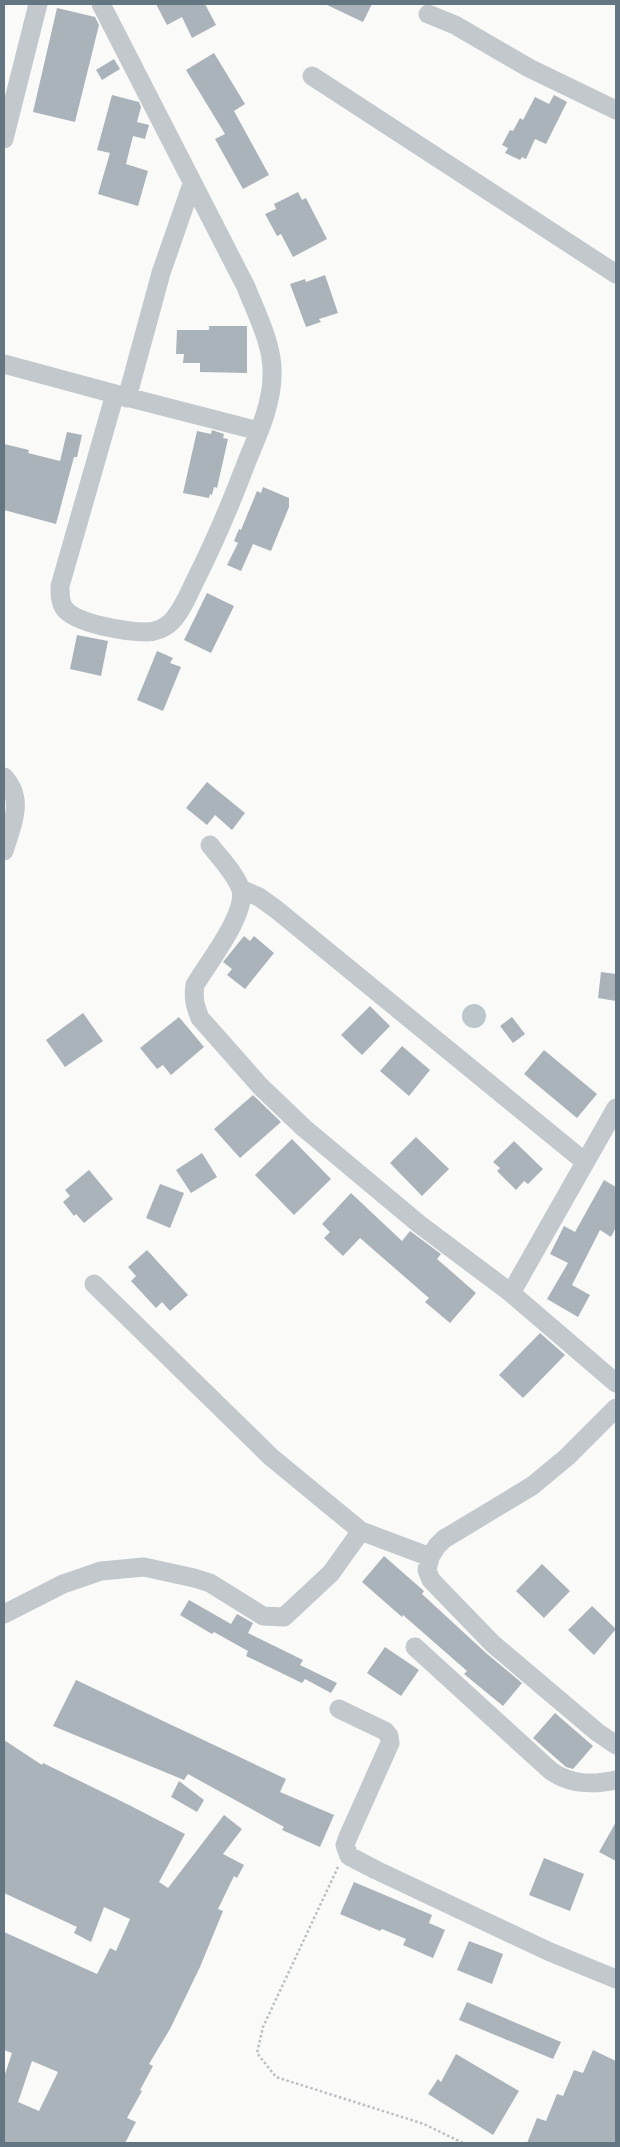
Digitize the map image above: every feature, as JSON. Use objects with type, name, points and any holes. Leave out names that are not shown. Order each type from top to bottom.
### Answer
[{"type":"street","points":[[4,139],[38,4]]},
{"type":"street","points":[[101,4],[246,287],[262,326],[271,359],[272,377],[265,416],[224,519],[183,605],[170,622],[159,630],[148,632],[110,627],[70,614],[64,608],[61,600],[60,586],[161,273],[192,184]]},
{"type":"street","points":[[428,14],[455,25],[529,68],[616,110]]},
{"type":"street","points":[[312,76],[616,274]]},
{"type":"street","points":[[4,364],[259,431]]},
{"type":"street","points":[[4,777],[14,792],[16,801],[16,813],[4,851]]},
{"type":"street","points":[[210,845],[241,889],[259,897],[277,910],[585,1162]]},
{"type":"street","points":[[241,889],[241,903],[234,922],[195,985],[195,1007],[200,1018],[261,1087],[304,1128],[419,1224],[511,1293],[616,1383]]},
{"type":"street","points":[[511,1293],[616,1108]]},
{"type":"street","points":[[94,1284],[271,1457],[361,1531],[430,1557]]},
{"type":"street","points":[[616,1408],[567,1457],[532,1486],[444,1539],[430,1557],[428,1570],[431,1580],[493,1644],[597,1732],[616,1745]]},
{"type":"street","points":[[4,1614],[63,1584],[100,1571],[144,1567],[210,1583],[263,1616],[284,1617],[331,1573],[361,1531]]},
{"type":"street","points":[[415,1647],[544,1765],[562,1779],[585,1784],[616,1780]]},
{"type":"street","points":[[340,1709],[385,1731],[389,1736],[390,1742],[348,1837],[346,1850],[354,1860],[550,1952],[616,1979]]},
{"type":"path","points":[[346,1850],[263,2027],[257,2053],[276,2077],[424,2124],[463,2143]]},
{"type":"shaded area","points":[[474,1004],[483,1007],[486,1016],[483,1025],[474,1028],[465,1025],[462,1016],[465,1007]]},
{"type":"building","points":[[156,4],[205,4],[216,25],[192,38],[182,17],[167,25]]},
{"type":"building","points":[[325,4],[372,4],[363,22]]},
{"type":"building","points":[[57,8],[95,17],[99,25],[75,122],[33,112]]},
{"type":"building","points":[[214,53],[245,104],[234,111],[269,175],[243,189],[215,139],[225,134],[186,70]]},
{"type":"building","points":[[114,59],[120,69],[102,80],[96,70]]},
{"type":"building","points":[[112,95],[139,102],[141,107],[137,122],[149,125],[145,139],[133,136],[126,164],[148,171],[138,206],[98,194],[110,153],[97,150]]},
{"type":"building","points":[[554,95],[567,102],[546,144],[535,139],[526,159],[522,157],[520,160],[505,153],[508,148],[502,145],[510,130],[513,131],[520,118],[523,120],[535,97],[549,104]]},
{"type":"building","points":[[298,192],[302,200],[306,198],[327,239],[293,257],[281,234],[277,236],[265,214],[276,209],[274,204]]},
{"type":"building","points":[[325,275],[338,313],[319,319],[321,322],[306,327],[290,284],[305,279],[306,282]]},
{"type":"building","points":[[209,326],[247,326],[247,373],[200,372],[200,363],[183,363],[184,354],[176,354],[177,330],[209,330]]},
{"type":"building","points":[[212,430],[224,434],[223,438],[228,439],[217,488],[214,487],[209,498],[183,493],[197,431],[211,434]]},
{"type":"building","points":[[67,432],[82,435],[77,457],[74,457],[56,524],[4,510],[4,444],[29,450],[28,453],[60,461]]},
{"type":"building","points":[[263,487],[289,498],[289,507],[271,551],[253,544],[241,571],[227,565],[238,543],[234,541],[239,529],[241,530],[257,491],[261,493]]},
{"type":"building","points":[[207,593],[234,606],[211,653],[184,640]]},
{"type":"building","points":[[77,635],[108,641],[101,676],[70,669]]},
{"type":"building","points":[[157,651],[173,658],[170,663],[181,667],[163,711],[137,700]]},
{"type":"building","points":[[207,782],[245,813],[232,830],[215,815],[207,825],[186,808]]},
{"type":"building","points":[[244,936],[250,941],[254,936],[274,953],[245,989],[227,975],[232,969],[223,962]]},
{"type":"building","points":[[601,972],[616,974],[616,1001],[598,998]]},
{"type":"building","points":[[370,1006],[390,1026],[362,1055],[341,1035]]},
{"type":"building","points":[[83,1013],[103,1041],[65,1067],[46,1040]]},
{"type":"building","points":[[179,1017],[204,1047],[171,1075],[163,1065],[157,1069],[140,1048]]},
{"type":"building","points":[[512,1017],[525,1034],[513,1043],[500,1026]]},
{"type":"building","points":[[402,1046],[430,1070],[409,1096],[380,1071]]},
{"type":"building","points":[[544,1050],[597,1094],[577,1118],[524,1074]]},
{"type":"building","points":[[253,1095],[281,1122],[240,1158],[214,1129]]},
{"type":"building","points":[[416,1137],[449,1169],[422,1196],[390,1163]]},
{"type":"building","points":[[292,1139],[331,1179],[294,1215],[255,1175]]},
{"type":"building","points":[[514,1141],[543,1169],[528,1184],[524,1181],[516,1190],[497,1171],[500,1168],[493,1162]]},
{"type":"building","points":[[202,1153],[217,1177],[191,1193],[176,1170]]},
{"type":"building","points":[[89,1170],[113,1199],[84,1223],[76,1214],[74,1216],[63,1202],[70,1196],[65,1190]]},
{"type":"building","points":[[604,1180],[616,1187],[616,1227],[611,1237],[600,1230],[572,1285],[590,1295],[578,1317],[547,1299],[568,1263],[550,1254],[564,1226],[575,1232]]},
{"type":"building","points":[[160,1184],[184,1193],[170,1228],[146,1218]]},
{"type":"building","points":[[351,1193],[402,1241],[410,1231],[441,1254],[437,1259],[476,1293],[450,1323],[425,1302],[429,1298],[360,1238],[343,1256],[324,1238],[330,1232],[322,1224]]},
{"type":"building","points":[[147,1250],[188,1295],[170,1311],[162,1302],[156,1308],[131,1281],[136,1276],[128,1267]]},
{"type":"building","points":[[540,1333],[565,1355],[523,1398],[499,1375]]},
{"type":"building","points":[[384,1556],[424,1591],[422,1594],[486,1653],[522,1683],[503,1706],[464,1674],[467,1671],[362,1582]]},
{"type":"building","points":[[542,1564],[570,1591],[544,1618],[516,1591]]},
{"type":"building","points":[[189,1600],[231,1624],[237,1614],[253,1623],[248,1633],[303,1660],[300,1665],[337,1683],[331,1693],[305,1679],[302,1683],[246,1656],[248,1651],[214,1632],[212,1634],[180,1615]]},
{"type":"building","points":[[592,1606],[616,1629],[594,1655],[568,1630]]},
{"type":"building","points":[[385,1647],[419,1670],[401,1696],[367,1673]]},
{"type":"building","points":[[76,1680],[286,1779],[280,1792],[334,1815],[320,1847],[282,1830],[284,1827],[188,1774],[184,1780],[53,1726]]},
{"type":"building","points":[[555,1713],[593,1746],[573,1769],[566,1767],[533,1738]]},
{"type":"building","points":[[4,1740],[42,1765],[43,1763],[185,1834],[159,1882],[168,1888],[224,1815],[242,1829],[223,1854],[244,1865],[237,1878],[234,1876],[218,1909],[223,1911],[200,1967],[170,2029],[149,2064],[153,2066],[127,2118],[136,2122],[125,2143],[4,2143],[4,2077],[12,2053],[4,2050],[4,1932],[97,1974],[110,1948],[116,1951],[130,1919],[104,1907],[91,1942],[74,1933],[77,1927],[4,1893]],"holes":[[[32,2061],[58,2072],[39,2111],[18,2102]]]},
{"type":"building","points":[[179,1781],[204,1800],[197,1812],[171,1797]]},
{"type":"building","points":[[616,1822],[616,1861],[599,1852]]},
{"type":"building","points":[[544,1858],[584,1874],[570,1911],[529,1895]]},
{"type":"building","points":[[354,1882],[432,1915],[429,1923],[445,1930],[433,1958],[403,1945],[406,1939],[382,1929],[380,1931],[340,1914]]},
{"type":"building","points":[[469,1941],[503,1954],[492,1984],[457,1970]]},
{"type":"building","points":[[467,2002],[561,2042],[553,2059],[459,2020]]},
{"type":"building","points":[[593,2050],[616,2061],[616,2143],[527,2143],[537,2118],[546,2121],[557,2094],[563,2096],[574,2070],[583,2073]]},
{"type":"building","points":[[456,2054],[519,2091],[493,2135],[428,2094],[438,2079],[441,2082]]}]
